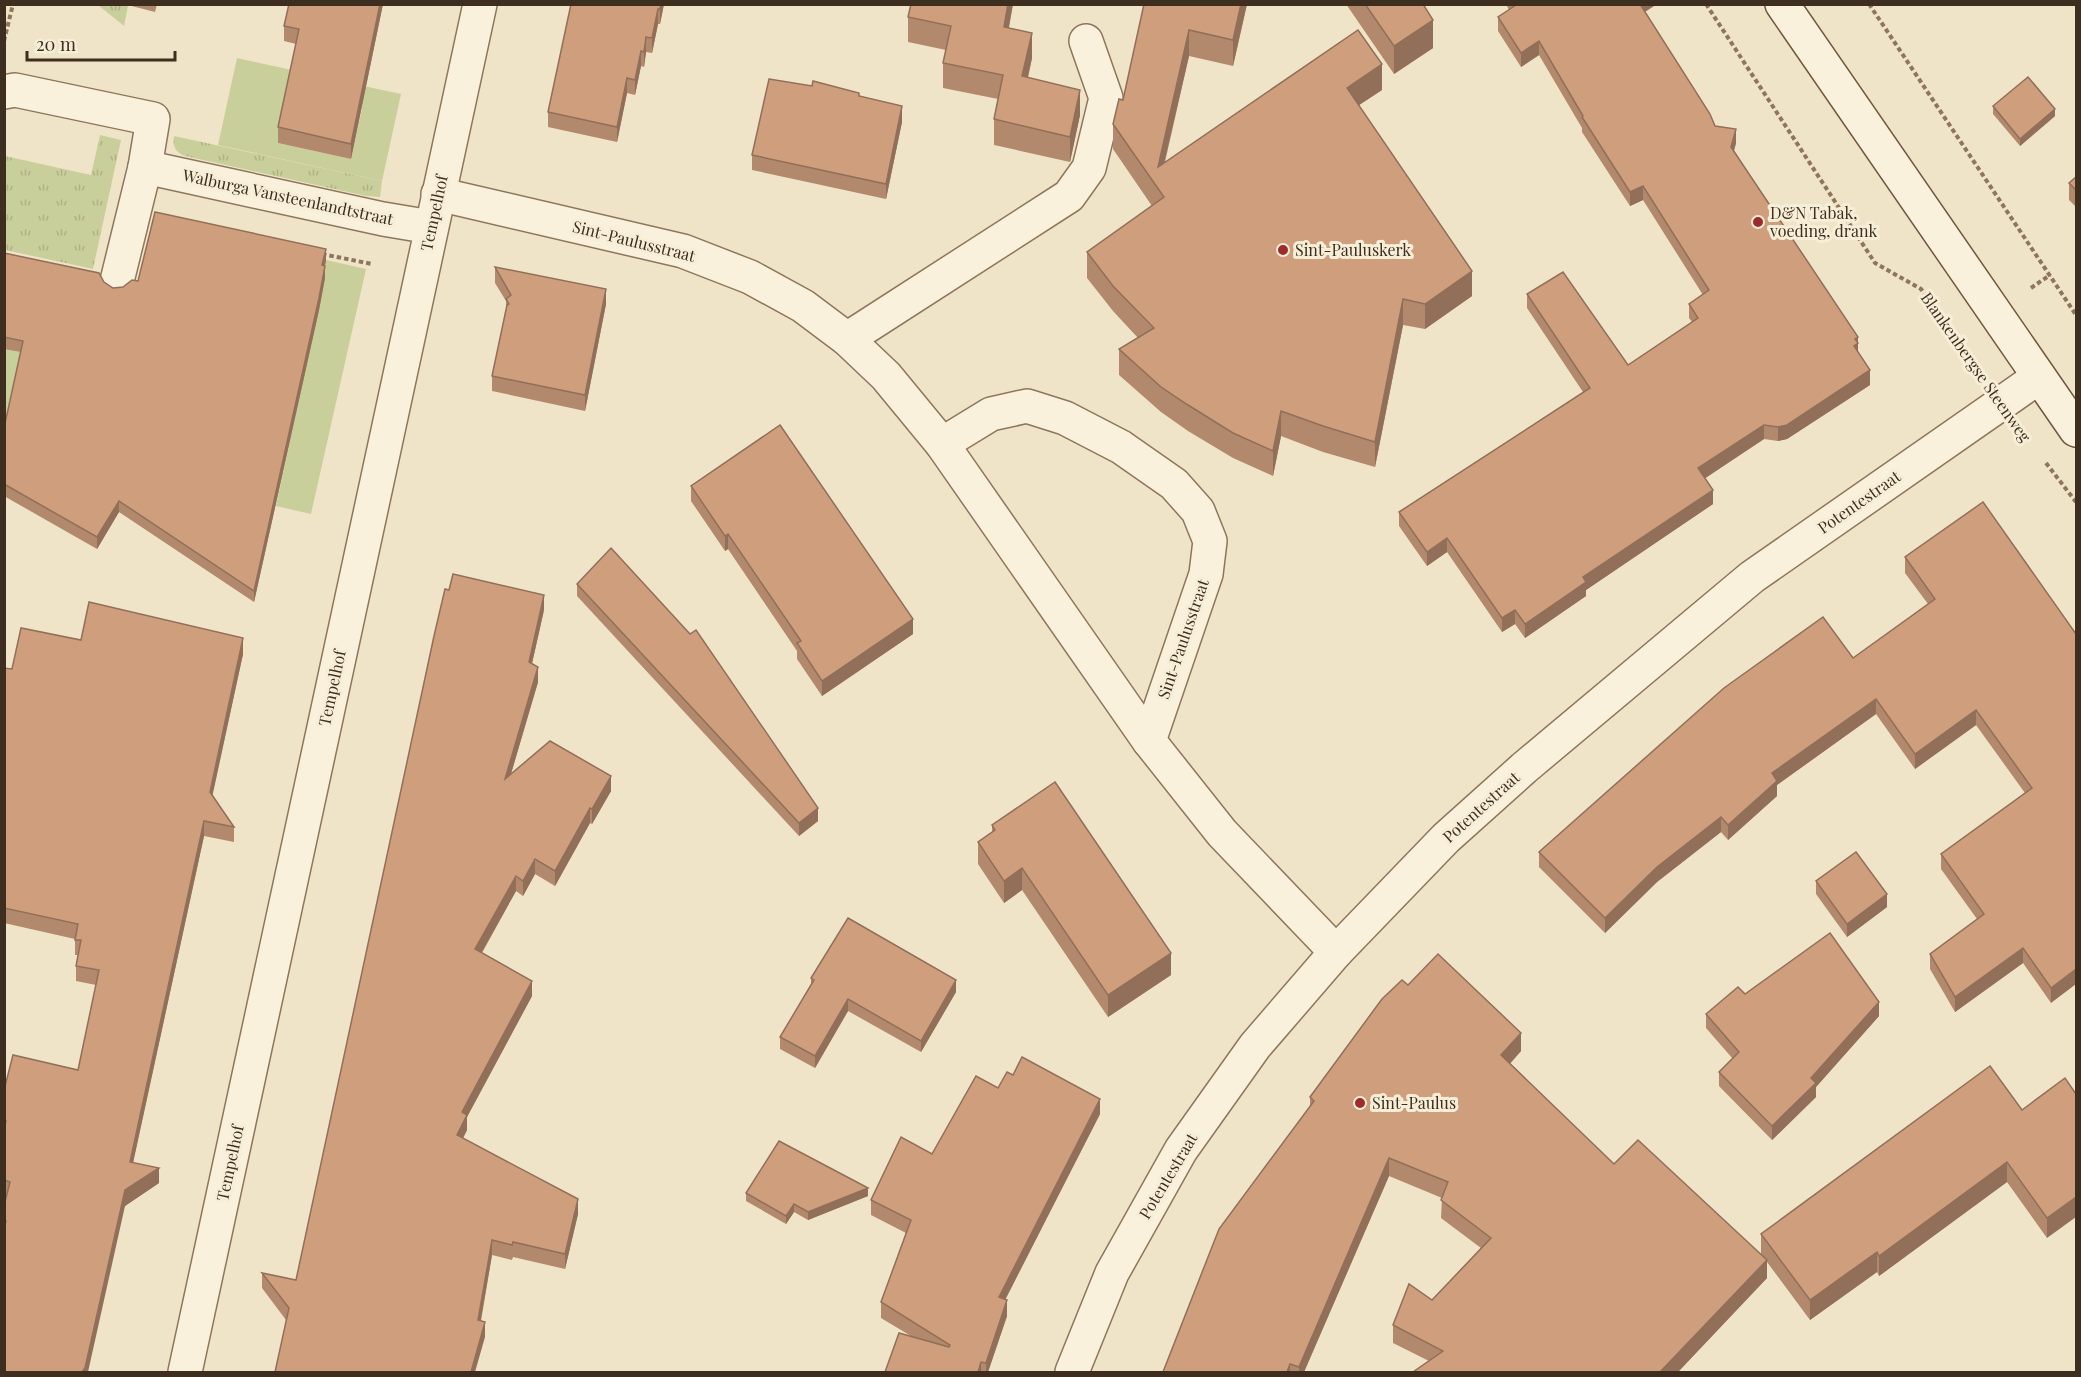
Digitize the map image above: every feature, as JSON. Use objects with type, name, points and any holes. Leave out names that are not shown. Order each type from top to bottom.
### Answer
[{"type":"street","name":"Tempelhof","points":[[185,1372],[480,4]]},
{"type":"street","points":[[1782,4],[2076,430]]},
{"type":"street","points":[[847,339],[1069,196],[1089,168],[1106,98],[1086,41]]},
{"type":"street","points":[[4,92],[15,90],[153,119],[145,167],[117,281]]},
{"type":"street","name":"Walburga Vansteenlandtstraat","points":[[145,167],[383,219],[431,227]]},
{"type":"street","name":"Sint-Paulusstraat","points":[[438,194],[683,251],[750,277],[802,306],[847,339],[886,376],[942,444],[1149,741],[1222,833],[1336,952]]},
{"type":"street","name":"Potentestraat","points":[[1072,1372],[1112,1273],[1181,1150],[1255,1046],[1336,952],[1446,838],[1524,768],[1752,577],[2039,377]]},
{"type":"street","name":"Sint-Paulusstraat","points":[[942,444],[991,414],[1027,406],[1065,418],[1121,447],[1174,484],[1198,511],[1210,541],[1206,574],[1149,741]]},
{"type":"path","points":[[4,41],[13,4]]},
{"type":"path","name":"Blankenbergse Steenweg","points":[[1706,4],[1875,263],[1922,289],[2000,404]]},
{"type":"path","points":[[1869,4],[2076,315]]},
{"type":"path","points":[[315,252],[372,264]]},
{"type":"path","name":"Blankenbergse Steenweg","points":[[2042,458],[2076,502]]},
{"type":"green space","points":[[98,5],[128,6],[124,26]]},
{"type":"green space","points":[[237,58],[301,72],[278,143],[351,159],[362,109],[345,82],[401,94],[382,181],[218,145]]},
{"type":"green space","points":[[100,135],[121,140],[93,269],[5,250],[5,156],[91,175]]},
{"type":"green space","points":[[174,136],[382,181],[380,197],[366,196],[185,156],[175,149]]},
{"type":"green space","points":[[326,260],[366,269],[311,514],[276,506],[325,278],[322,277]]},
{"type":"green space","points":[[41,273],[5,438],[5,349]]},
{"type":"building","points":[[289,4],[380,4],[351,144],[278,127],[299,29],[284,26]]},
{"type":"building","points":[[571,4],[661,4],[652,38],[646,37],[644,52],[641,51],[635,80],[627,78],[617,127],[548,112]]},
{"type":"building","points":[[911,4],[1008,4],[1004,27],[1032,33],[1022,76],[1080,90],[1070,137],[994,119],[1003,75],[943,63],[951,26],[908,17]]},
{"type":"building","name":"Sint-Pauluskerk","points":[[1144,4],[1241,4],[1233,40],[1189,30],[1158,167],[1358,30],[1382,64],[1347,88],[1472,271],[1425,304],[1403,299],[1375,442],[1281,411],[1273,451],[1233,433],[1188,405],[1161,387],[1119,349],[1154,328],[1113,286],[1087,252],[1164,197],[1113,124],[1119,99],[1123,100]]},
{"type":"building","points":[[1365,4],[1423,4],[1433,20],[1394,46]]},
{"type":"building","points":[[1515,4],[1640,4],[1710,114],[1715,126],[1736,129],[1731,147],[1858,337],[1855,339],[1858,343],[1854,346],[1870,370],[1787,425],[1778,427],[1764,425],[1698,468],[1713,490],[1583,577],[1586,582],[1525,624],[1515,610],[1502,618],[1447,538],[1427,552],[1399,512],[1590,388],[1527,294],[1563,272],[1628,365],[1698,318],[1689,304],[1709,290],[1643,186],[1630,192],[1582,117],[1539,41],[1521,53],[1498,17]]},
{"type":"building","points":[[2028,77],[2055,109],[2020,139],[1993,106]]},
{"type":"building","points":[[769,79],[812,86],[813,81],[859,93],[859,96],[902,106],[886,184],[752,155]]},
{"type":"building","points":[[2076,177],[2076,190],[2069,183]]},
{"type":"building","points":[[155,212],[326,249],[319,298],[254,591],[119,501],[97,537],[4,484],[4,428],[23,341],[4,337],[4,253],[99,273],[104,282],[113,288],[123,287],[132,280],[138,281]]},
{"type":"building","points":[[495,267],[606,289],[585,395],[492,376],[509,304],[506,299],[511,295]]},
{"type":"building","points":[[780,425],[913,619],[822,681],[797,643],[801,641],[728,534],[725,536],[691,486]]},
{"type":"building","points":[[1983,502],[2076,634],[2076,969],[2051,988],[2023,948],[1955,997],[1930,954],[1984,914],[1941,854],[2032,788],[1976,710],[1915,754],[1876,699],[1772,773],[1777,781],[1728,825],[1721,817],[1657,867],[1605,918],[1539,852],[1724,688],[1823,617],[1853,658],[1935,599],[1905,557]]},
{"type":"building","points":[[611,548],[690,634],[696,630],[818,808],[799,823],[577,584]]},
{"type":"building","points":[[453,574],[544,595],[529,662],[538,667],[505,779],[550,741],[611,776],[592,809],[590,808],[555,871],[535,859],[523,881],[516,876],[475,949],[532,981],[462,1112],[467,1115],[457,1135],[578,1199],[565,1254],[513,1242],[512,1245],[492,1240],[478,1320],[485,1322],[471,1372],[275,1372],[289,1308],[262,1273],[296,1280],[434,636],[445,589],[449,590]]},
{"type":"building","points":[[89,602],[243,638],[210,792],[234,827],[204,821],[130,1162],[159,1168],[125,1190],[85,1368],[82,1372],[4,1372],[4,1229],[6,1221],[4,1221],[4,1206],[10,1182],[4,1180],[6,1121],[4,1120],[4,1090],[13,1055],[78,1070],[99,970],[76,966],[81,940],[75,940],[78,924],[4,908],[4,668],[12,669],[21,628],[81,640]]},
{"type":"building","points":[[1055,782],[1171,953],[1108,995],[1022,868],[1004,881],[978,842],[995,830],[992,825]]},
{"type":"building","points":[[1856,852],[1887,894],[1847,924],[1816,881]]},
{"type":"building","points":[[848,918],[956,980],[921,1041],[848,999],[815,1056],[780,1037],[814,980],[811,978]]},
{"type":"building","points":[[1830,933],[1879,1002],[1811,1078],[1816,1083],[1772,1126],[1719,1072],[1739,1052],[1706,1014],[1738,987],[1745,994]]},
{"type":"building","points":[[1438,954],[1521,1033],[1501,1055],[1614,1164],[1638,1140],[1767,1260],[1660,1372],[1413,1372],[1443,1351],[1393,1325],[1409,1284],[1432,1300],[1491,1238],[1441,1200],[1448,1182],[1389,1158],[1299,1367],[1290,1364],[1287,1372],[1163,1372],[1219,1229],[1314,1101],[1310,1097],[1382,999],[1402,980],[1408,985]]},
{"type":"building","points":[[1022,1057],[1100,1099],[999,1297],[1007,1300],[986,1363],[981,1362],[978,1372],[885,1372],[899,1333],[949,1347],[950,1345],[881,1302],[911,1220],[871,1200],[901,1137],[932,1154],[976,1076],[998,1088],[1007,1072],[1013,1075]]},
{"type":"building","points":[[1990,1066],[2022,1110],[2065,1078],[2076,1094],[2076,1197],[2047,1218],[2007,1162],[1879,1256],[1877,1252],[1810,1300],[1761,1234]]},
{"type":"building","points":[[779,1141],[868,1188],[808,1212],[794,1204],[786,1216],[746,1193]]},
{"type":"place","name":"D&N Tabak, voeding, drank","points":[[1758,222]]},
{"type":"place","name":"Sint-Pauluskerk","points":[[1283,250]]},
{"type":"place","name":"Sint-Paulus","points":[[1360,1103]]}]
